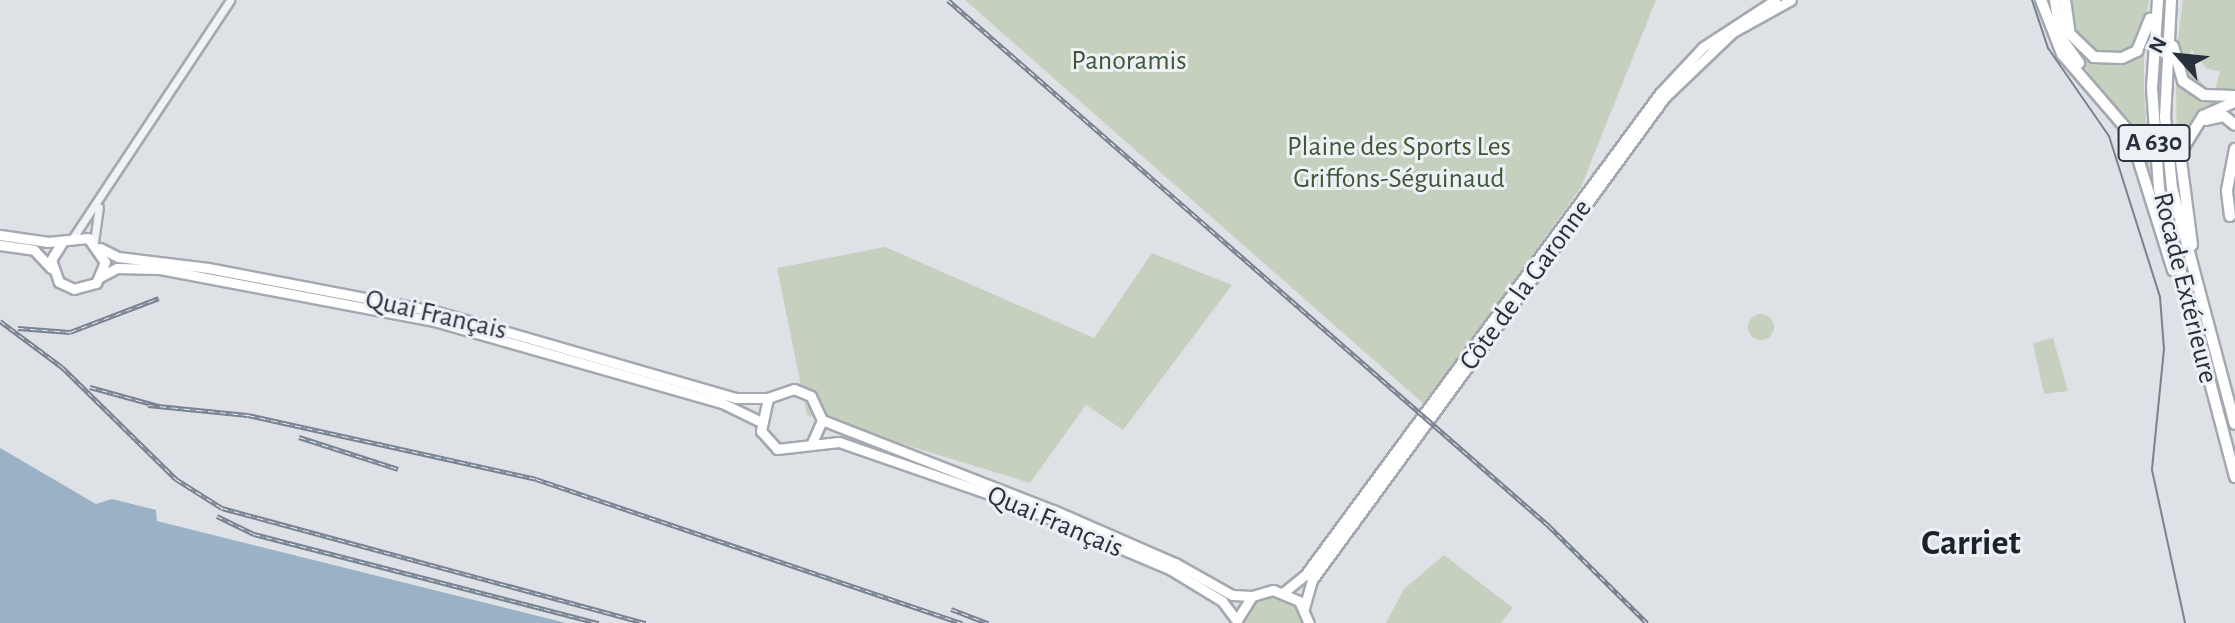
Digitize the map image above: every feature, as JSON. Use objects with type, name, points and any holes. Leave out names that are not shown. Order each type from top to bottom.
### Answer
[{"type":"highway","points":[[2041,0],[2062,54],[2121,118]]},
{"type":"highway","points":[[2055,0],[2061,38],[2121,118],[2164,256],[2178,278]]},
{"type":"highway","points":[[2065,0],[2076,43],[2107,60],[2122,58],[2145,41],[2155,2]]},
{"type":"highway","name":"Rocade Extérieure","points":[[2155,2],[2155,153],[2178,278],[2235,477]]},
{"type":"highway","points":[[2173,3],[2172,54],[2183,81],[2204,95],[2235,96]]},
{"type":"highway","name":"A 630","points":[[2173,3],[2165,117],[2172,188],[2235,424]]},
{"type":"highway","points":[[2218,364],[2181,187],[2180,153],[2193,127],[2235,102]]},
{"type":"highway","points":[[2193,127],[2217,116],[2235,125]]},
{"type":"highway","points":[[2230,216],[2227,190],[2235,149]]},
{"type":"main road","name":"Côte de la Garonne","points":[[1284,592],[1312,565],[1660,93],[1703,47],[1775,0]]},
{"type":"main road","name":"Côte de la Garonne","points":[[1304,608],[1312,580],[1665,97],[1733,32],[1791,0]]},
{"type":"main road","points":[[0,235],[63,241],[74,236],[97,245],[100,277],[74,289],[59,282],[34,250],[0,245]]},
{"type":"main road","points":[[51,268],[63,241]]},
{"type":"main road","name":"Quai Français","points":[[97,245],[118,257],[197,266],[438,312],[736,398],[768,398]]},
{"type":"main road","name":"Quai Français","points":[[100,277],[117,268],[159,269],[434,321],[722,403],[759,421]]},
{"type":"main road","points":[[784,390],[804,392],[817,403],[822,420],[811,445],[795,452],[777,449],[759,421],[768,398],[784,390]]},
{"type":"main road","name":"Quai Français","points":[[822,420],[1039,504],[1175,563],[1232,595],[1252,596]]},
{"type":"main road","name":"Quai Français","points":[[811,445],[847,444],[1004,499],[1171,570],[1222,601],[1237,622]]},
{"type":"main road","points":[[1237,622],[1252,596],[1284,592],[1304,608],[1309,623]]},
{"type":"street","points":[[74,236],[99,207],[230,0]]},
{"type":"street","points":[[97,245],[99,207]]},
{"type":"green space","name":"Plaine des Sports Les Griffons-Séguinaud","points":[[965,0],[1656,0],[1581,187],[1425,405]]},
{"type":"green space","points":[[2072,0],[2149,0],[2144,30],[2134,47],[2121,54],[2097,53],[2076,31]]},
{"type":"green space","points":[[2183,0],[2235,0],[2235,91],[2215,91],[2220,71],[2207,69],[2191,49],[2190,69],[2207,89],[2188,80],[2176,55]]},
{"type":"green space","points":[[2144,51],[2151,187],[2129,125],[2077,57],[2117,65]]},
{"type":"green space","points":[[2176,79],[2197,98],[2225,103],[2195,119],[2177,153]]},
{"type":"green space","points":[[885,247],[1094,338],[1152,253],[1232,285],[1123,430],[1086,405],[1030,483],[807,415],[777,268]]},
{"type":"green space","points":[[1761,314],[1771,317],[1774,327],[1771,337],[1761,340],[1751,337],[1748,327],[1751,317]]},
{"type":"green space","points":[[2053,338],[2068,391],[2044,394],[2033,343]]},
{"type":"green space","points":[[1444,555],[1513,608],[1501,623],[1386,623],[1404,589]]},
{"type":"green space","points":[[1271,595],[1291,601],[1303,623],[1242,623],[1253,603]]},
{"type":"water","points":[[0,448],[96,504],[112,499],[156,510],[157,521],[566,623],[0,623]]},
{"type":"tram line","points":[[2032,0],[2048,48],[2109,136],[2160,297],[2164,349],[2152,470],[2185,623]]},
{"type":"railway","points":[[948,0],[1549,526],[1647,623]]},
{"type":"railway","points":[[18,328],[70,332],[159,298]]},
{"type":"railway","points":[[0,321],[62,367],[176,479],[222,508],[646,623]]},
{"type":"railway","points":[[90,387],[159,406]]},
{"type":"railway","points":[[148,405],[248,415],[536,479],[962,623]]},
{"type":"railway","points":[[299,437],[398,469]]},
{"type":"railway","points":[[217,516],[254,534],[599,623]]},
{"type":"railway","points":[[951,609],[988,623]]},
{"type":"district","name":"Carriet","points":[[1971,544]]},
{"type":"park label","name":"Panoramis","points":[[1129,61]]}]
